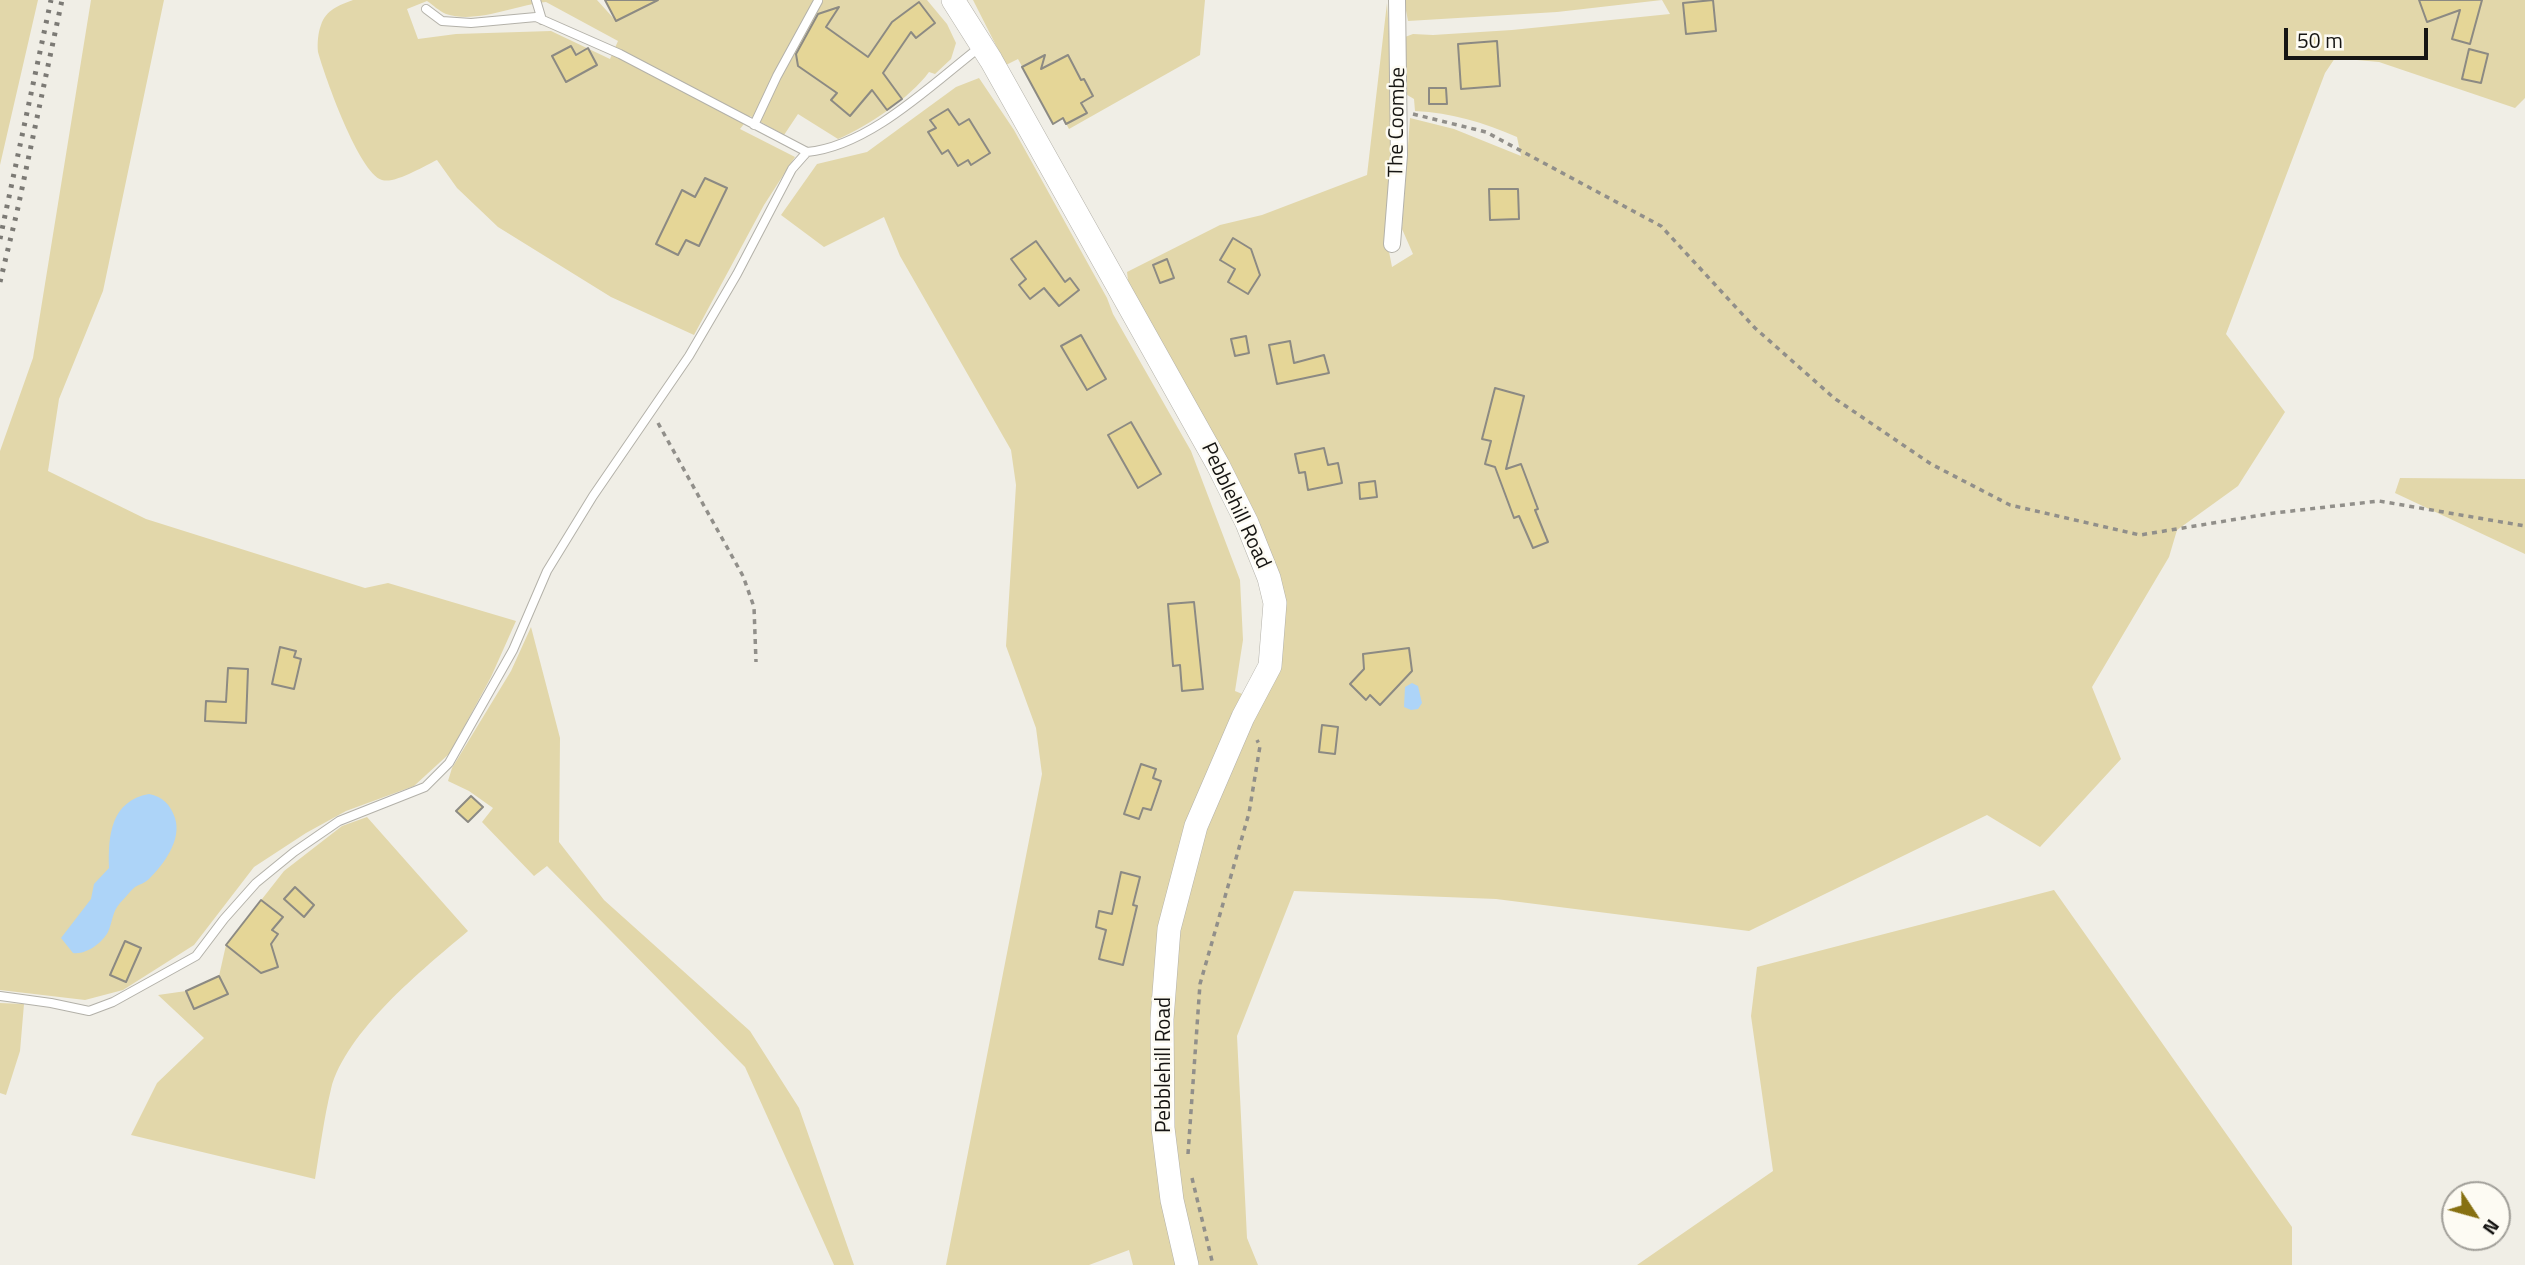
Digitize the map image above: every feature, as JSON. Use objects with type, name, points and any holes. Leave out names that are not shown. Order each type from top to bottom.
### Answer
[{"type":"main road","name":"Pebblehill Road","points":[[953,0],[983,45],[1218,465],[1247,523],[1269,578],[1275,603],[1270,666],[1243,717],[1196,825],[1169,929],[1162,1019],[1163,1128],[1172,1200],[1187,1265]]},
{"type":"street","name":"The Coombe","points":[[1392,244],[1399,155],[1397,0]]},
{"type":"lane","points":[[536,0],[542,20]]},
{"type":"lane","points":[[754,125],[818,1]]},
{"type":"lane","points":[[426,9],[442,21],[471,23],[536,18],[542,20],[620,54],[807,152],[826,150],[859,136],[932,88],[983,45]]},
{"type":"lane","points":[[0,996],[89,1011],[113,1002],[196,956],[256,883],[293,852],[339,821],[425,787],[449,763],[513,650],[547,571],[593,496],[652,412],[715,312],[792,169],[807,152]]},
{"type":"path","points":[[1399,110],[1486,132],[1661,226],[1755,328],[1834,398],[1931,464],[2010,505],[2140,536],[2274,513],[2379,501],[2525,526]]},
{"type":"path","points":[[652,412],[743,576],[754,607],[755,662]]},
{"type":"path","points":[[1188,1161],[1200,984],[1250,813],[1260,746],[1243,717]]},
{"type":"path","points":[[1191,1174],[1213,1265]]},
{"type":"shaded area","points":[[0,0],[38,0],[0,165]]},
{"type":"shaded area","points":[[91,0],[164,0],[103,291],[59,399],[48,471],[146,519],[365,588],[388,583],[516,621],[491,677],[450,753],[414,786],[346,811],[306,833],[254,867],[194,945],[123,990],[85,1000],[0,990],[0,451],[33,358]]},
{"type":"shaded area","points":[[353,0],[597,0],[616,21],[658,0],[927,0],[947,24],[956,43],[951,59],[935,74],[929,72],[911,92],[888,110],[838,139],[798,114],[784,135],[750,116],[740,129],[795,157],[764,205],[694,335],[611,297],[498,227],[457,188],[437,160],[410,174],[388,181],[373,174],[353,143],[318,52],[318,35],[326,15]],"holes":[[[427,1],[446,14],[470,17],[546,2],[618,41],[610,59],[551,31],[456,34],[418,39],[407,9]]]},
{"type":"shaded area","points":[[973,0],[1205,0],[1200,55],[1069,129],[1063,118],[1053,124],[1018,59],[1006,65]]},
{"type":"shaded area","points":[[1404,0],[1662,0],[1557,12],[1408,21]]},
{"type":"shaded area","points":[[1662,0],[2525,0],[2525,98],[2515,108],[2379,62],[2335,58],[2325,73],[2226,334],[2285,412],[2238,486],[2177,530],[2169,557],[2092,687],[2121,759],[2040,847],[1987,815],[1749,931],[1496,899],[1294,891],[1237,1036],[1247,1238],[1258,1265],[1133,1265],[1129,1250],[1089,1265],[946,1265],[1042,774],[1036,728],[1006,646],[1016,485],[1011,450],[900,256],[884,217],[824,247],[781,215],[817,164],[867,152],[956,87],[979,78],[1014,130],[1107,298],[1113,314],[1191,451],[1240,580],[1243,640],[1235,691],[1262,702],[1280,667],[1284,636],[1283,591],[1129,289],[1127,272],[1220,225],[1262,215],[1367,175],[1387,3],[1394,113],[1392,180],[1385,231],[1392,267],[1413,254],[1402,229],[1410,118],[1454,129],[1521,156],[1517,137],[1467,119],[1415,111],[1414,99],[1404,93],[1405,37],[1413,34],[1512,30],[1670,14]]},
{"type":"shaded area","points":[[2400,478],[2525,479],[2525,554],[2395,493]]},
{"type":"shaded area","points":[[531,627],[560,738],[559,842],[604,900],[750,1031],[799,1108],[854,1265],[834,1265],[745,1067],[547,866],[534,876],[482,822],[493,808],[469,791],[448,781],[452,768],[511,671]]},
{"type":"shaded area","points":[[367,817],[468,931],[388,1002],[352,1045],[339,1067],[331,1089],[315,1179],[131,1135],[157,1083],[204,1038],[158,995],[186,991],[219,976],[226,945],[284,871],[342,826]]},
{"type":"shaded area","points":[[2054,890],[2292,1227],[2292,1265],[1637,1265],[1773,1171],[1751,1016],[1757,967]]},
{"type":"shaded area","points":[[0,1003],[24,1004],[20,1051],[6,1095],[0,1093]]},
{"type":"water","points":[[1412,683],[1418,686],[1422,703],[1418,709],[1411,710],[1404,707],[1405,687]]},
{"type":"water","points":[[149,794],[158,797],[171,809],[177,826],[174,843],[149,879],[135,887],[117,906],[108,932],[102,940],[88,950],[73,953],[61,938],[91,899],[94,884],[109,868],[109,844],[114,821],[127,804]]},
{"type":"building","points":[[605,0],[658,0],[616,21]]},
{"type":"building","points":[[1713,0],[1716,31],[1686,34],[1683,3]]},
{"type":"building","points":[[2419,0],[2482,0],[2470,44],[2452,39],[2460,10],[2427,22]]},
{"type":"building","points":[[919,2],[935,23],[916,38],[911,32],[883,73],[902,99],[887,110],[872,90],[850,116],[831,100],[837,93],[798,66],[796,54],[818,14],[839,7],[826,27],[868,57],[892,22]]},
{"type":"building","points":[[1497,41],[1500,86],[1461,89],[1458,44]]},
{"type":"building","points":[[571,46],[576,55],[588,48],[597,65],[566,82],[552,56]]},
{"type":"building","points":[[2469,49],[2488,54],[2481,83],[2462,79]]},
{"type":"building","points":[[1045,55],[1041,69],[1068,55],[1093,96],[1081,103],[1087,113],[1066,124],[1063,118],[1053,124],[1022,67]]},
{"type":"building","points":[[1429,88],[1446,88],[1447,104],[1429,104]]},
{"type":"building","points":[[948,109],[959,125],[969,119],[990,153],[971,165],[968,160],[958,166],[948,150],[942,154],[928,132],[936,128],[930,120]]},
{"type":"building","points":[[705,178],[727,188],[699,246],[686,240],[678,255],[656,244],[682,190],[695,197]]},
{"type":"building","points":[[1489,189],[1518,189],[1519,219],[1490,220]]},
{"type":"building","points":[[1233,238],[1251,249],[1260,275],[1248,294],[1228,282],[1235,269],[1220,260]]},
{"type":"building","points":[[1036,241],[1065,282],[1070,278],[1079,290],[1059,306],[1044,288],[1030,299],[1019,285],[1026,279],[1011,259]]},
{"type":"building","points":[[1167,259],[1174,278],[1160,283],[1153,265]]},
{"type":"building","points":[[1081,335],[1106,379],[1087,390],[1061,346]]},
{"type":"building","points":[[1246,336],[1249,353],[1235,356],[1231,339]]},
{"type":"building","points":[[1290,341],[1294,363],[1324,355],[1329,373],[1277,384],[1269,345]]},
{"type":"building","points":[[1495,388],[1524,396],[1506,469],[1521,464],[1538,509],[1535,510],[1548,542],[1533,548],[1519,516],[1514,518],[1495,467],[1485,464],[1491,441],[1482,439]]},
{"type":"building","points":[[1131,422],[1161,474],[1138,488],[1108,435]]},
{"type":"building","points":[[1324,448],[1328,465],[1338,463],[1342,483],[1308,490],[1305,472],[1299,473],[1295,454]]},
{"type":"building","points":[[1375,481],[1377,497],[1360,499],[1359,483]]},
{"type":"building","points":[[1194,602],[1203,689],[1182,691],[1180,665],[1173,666],[1168,604]]},
{"type":"building","points":[[280,647],[296,651],[294,657],[301,659],[294,689],[272,684]]},
{"type":"building","points":[[1409,648],[1412,671],[1380,705],[1370,695],[1366,700],[1350,684],[1364,669],[1363,654]]},
{"type":"building","points":[[228,668],[248,669],[246,723],[205,721],[206,701],[226,702]]},
{"type":"building","points":[[1322,725],[1338,727],[1335,754],[1319,752]]},
{"type":"building","points":[[1141,764],[1156,769],[1153,778],[1161,781],[1151,810],[1143,808],[1139,819],[1124,814]]},
{"type":"building","points":[[471,796],[483,807],[468,822],[456,811]]},
{"type":"building","points":[[1121,872],[1140,877],[1133,905],[1137,906],[1123,965],[1099,959],[1106,930],[1096,927],[1099,911],[1112,914]]},
{"type":"building","points":[[295,887],[314,905],[304,917],[284,899]]},
{"type":"building","points":[[261,900],[283,917],[272,930],[278,934],[271,944],[278,967],[261,973],[226,945]]},
{"type":"building","points":[[125,941],[141,948],[126,982],[110,975]]},
{"type":"building","points":[[219,976],[228,994],[194,1009],[186,991]]},
{"type":"railway","points":[[0,239],[51,0]]},
{"type":"railway","points":[[0,282],[62,0]]}]
